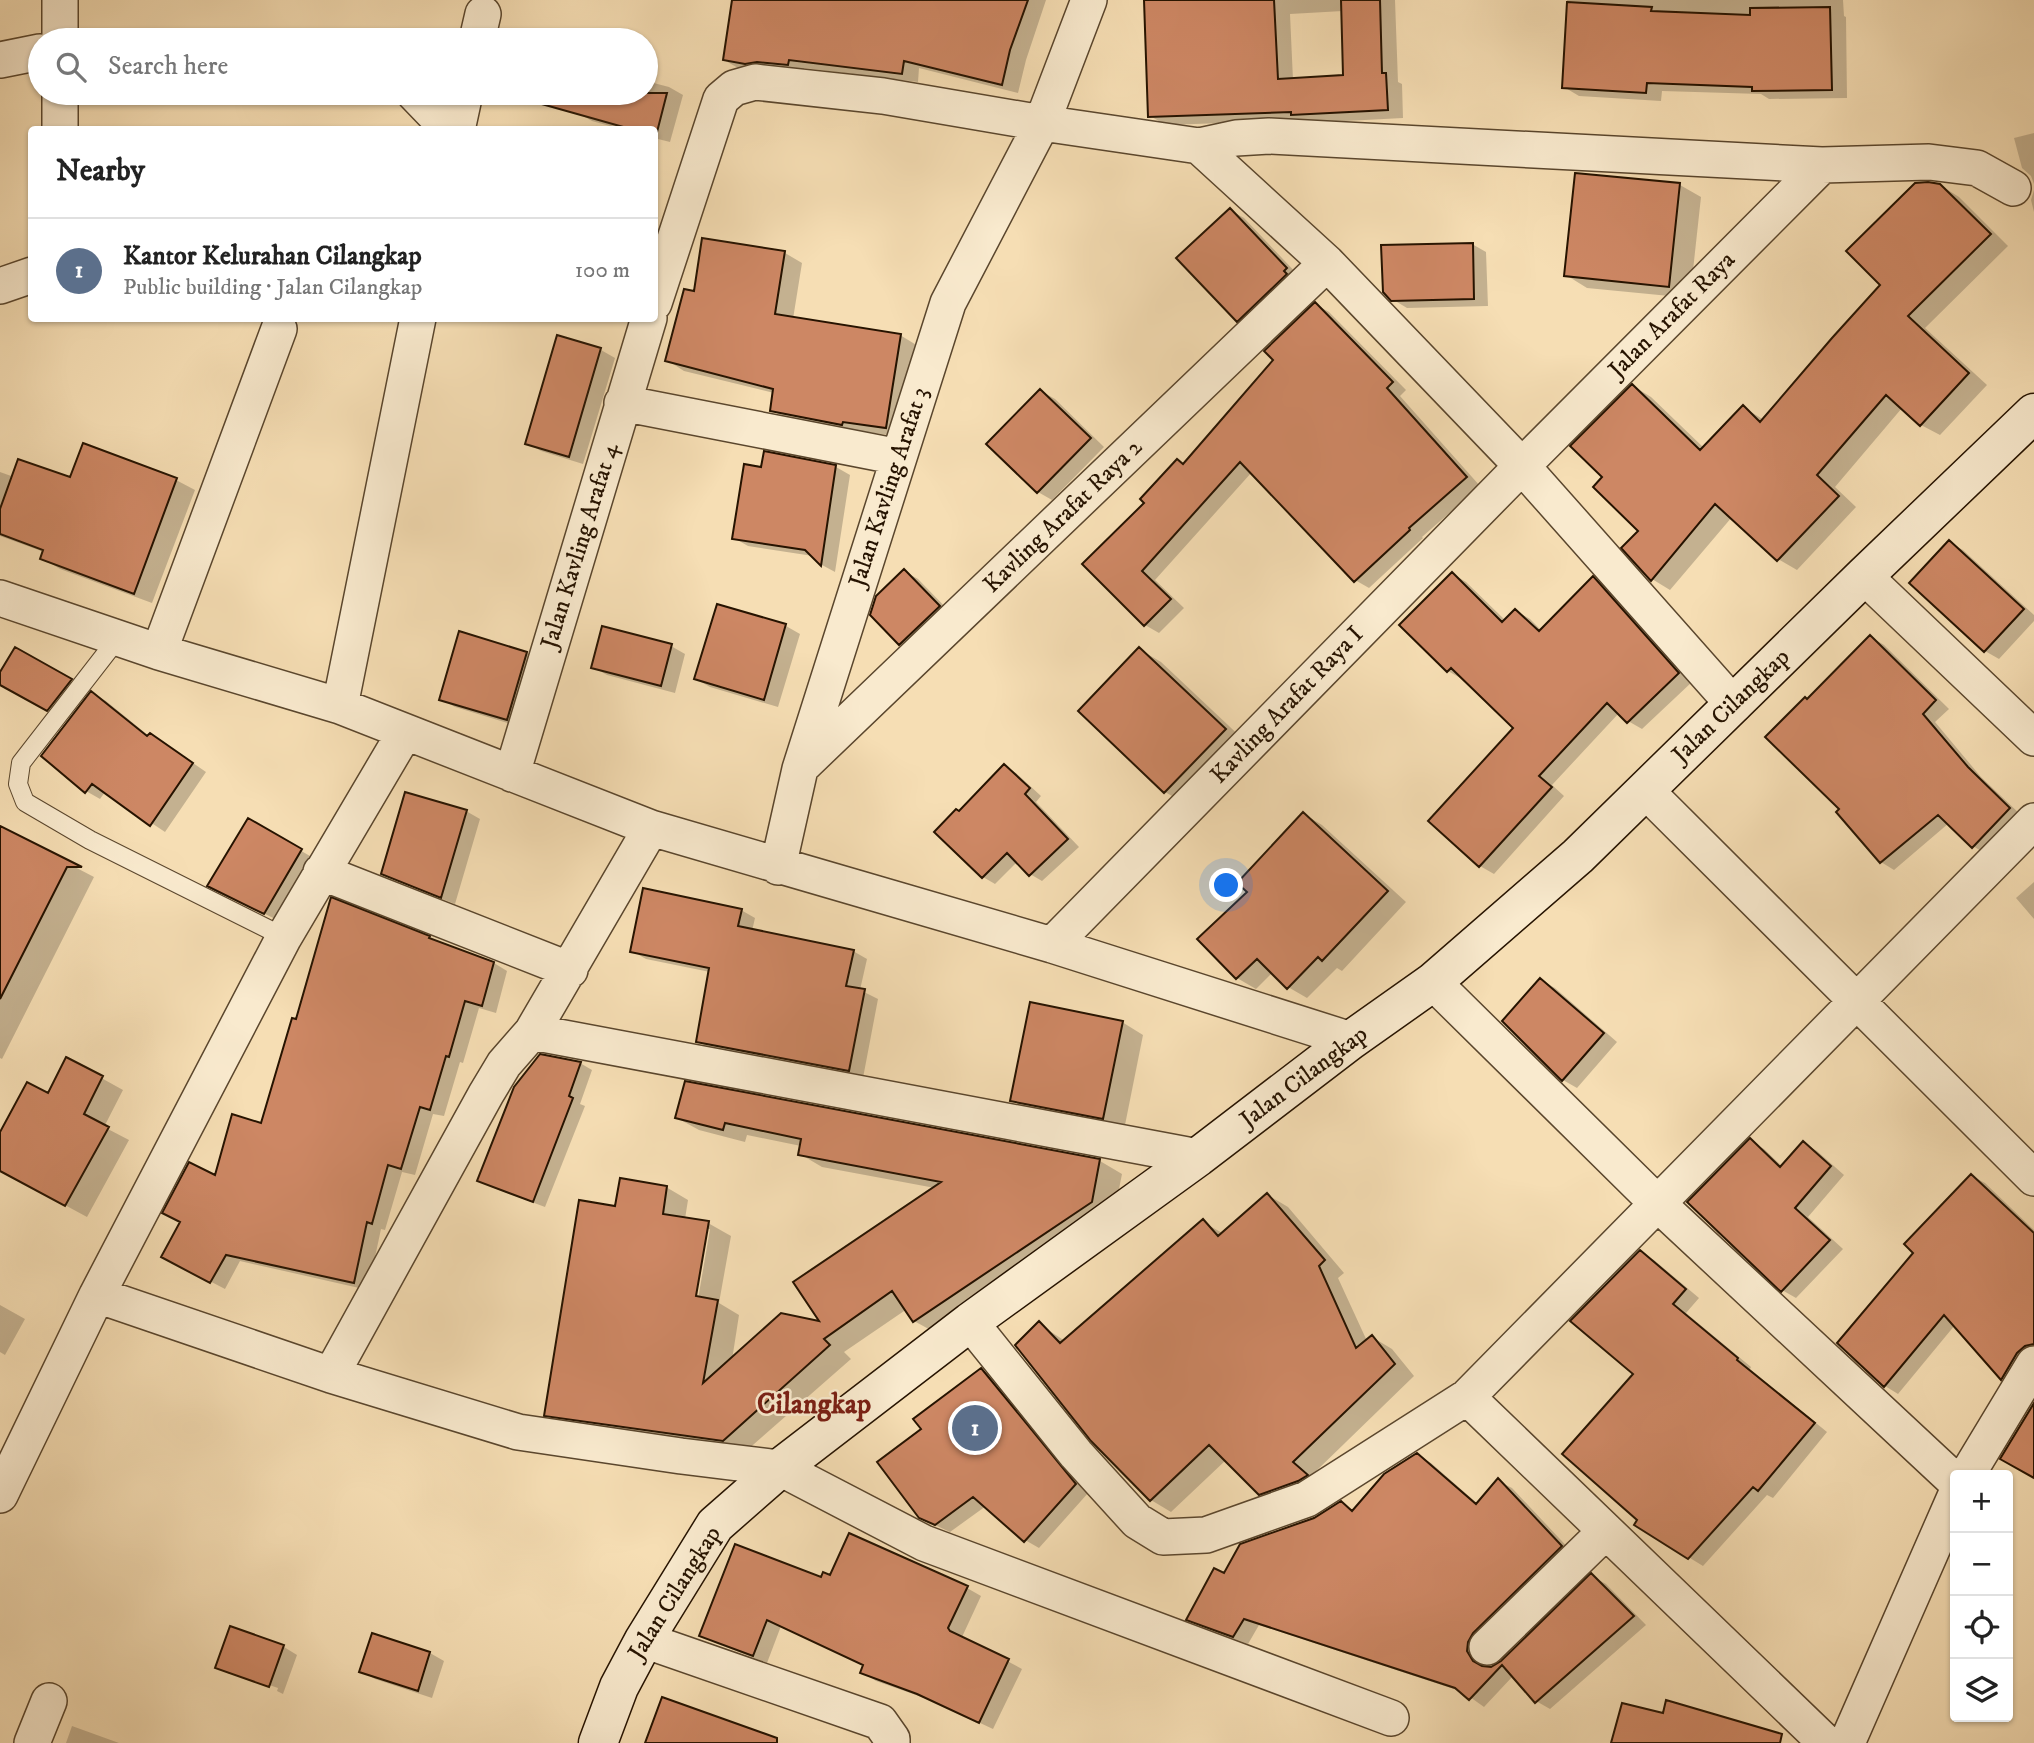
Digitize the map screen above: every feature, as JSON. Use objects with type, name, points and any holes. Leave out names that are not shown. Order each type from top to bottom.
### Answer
[{"type":"street","points":[[60,0],[60,28]]},
{"type":"street","name":"Jalan Kavling Arafat 3","points":[[778,867],[800,769],[948,303],[1042,123],[1089,0]]},
{"type":"street","points":[[0,60],[28,54]]},
{"type":"street","points":[[658,291],[721,99],[734,88],[755,82],[883,96],[1199,146],[1236,138],[1269,136],[1822,165],[1929,162],[1976,168],[2013,188]]},
{"type":"street","points":[[60,105],[60,126]]},
{"type":"street","points":[[426,105],[443,126]]},
{"type":"street","points":[[458,126],[462,105]]},
{"type":"street","points":[[1199,146],[1327,263],[1522,466],[1734,705]]},
{"type":"street","name":"Jalan Arafat Raya","points":[[1522,466],[1822,165]]},
{"type":"street","name":"Kavling Arafat Raya 2","points":[[800,769],[1327,263]]},
{"type":"street","points":[[0,286],[28,276]]},
{"type":"street","points":[[340,706],[417,322]]},
{"type":"street","name":"Jalan Kavling Arafat 4","points":[[512,774],[648,322]]},
{"type":"street","points":[[159,652],[279,329]]},
{"type":"street","points":[[622,403],[899,457]]},
{"type":"street","name":"Jalan Cilangkap","points":[[598,1743],[619,1686],[715,1525],[780,1468],[970,1322],[1433,982],[1578,856],[2034,413]]},
{"type":"street","name":"Kavling Arafat Raya I","points":[[1052,945],[1522,466]]},
{"type":"street","points":[[1864,576],[2034,738]]},
{"type":"street","points":[[0,598],[159,652],[340,706],[651,828],[1052,945],[1351,1040]]},
{"type":"street","points":[[0,1495],[97,1295],[284,937],[405,732]]},
{"type":"street","points":[[1645,790],[2034,1178]]},
{"type":"street","points":[[970,1322],[1076,1454],[1137,1521],[1163,1537],[1206,1535],[1307,1499],[1467,1397],[2034,821]]},
{"type":"street","points":[[331,1375],[486,1094],[504,1064],[532,1032],[651,828]]},
{"type":"street","points":[[321,872],[570,970]]},
{"type":"street","points":[[1433,982],[1657,1203],[1950,1476]]},
{"type":"street","points":[[532,1032],[1198,1157]]},
{"type":"street","points":[[97,1295],[331,1375],[518,1432],[780,1468],[924,1543],[1391,1718]]},
{"type":"street","points":[[1969,1470],[2034,1364]]},
{"type":"street","points":[[1467,1397],[1826,1743]]},
{"type":"street","points":[[1847,1743],[1950,1508]]},
{"type":"street","points":[[1487,1647],[1606,1531]]},
{"type":"street","points":[[644,1640],[880,1722],[892,1743]]},
{"type":"street","points":[[32,1743],[49,1701]]},
{"type":"lane","points":[[118,638],[21,763],[18,784],[25,802],[90,840],[284,937]]},
{"type":"building","points":[[732,0],[1028,0],[1010,50],[1002,85],[904,61],[902,74],[789,60],[788,65],[757,62],[745,64],[723,60]]},
{"type":"building","points":[[1144,0],[1274,0],[1278,79],[1343,75],[1341,0],[1380,0],[1382,73],[1386,73],[1388,110],[1291,115],[1291,112],[1148,117]]},
{"type":"building","points":[[1567,2],[1652,7],[1651,11],[1750,15],[1750,8],[1830,7],[1832,90],[1752,91],[1752,87],[1647,83],[1646,93],[1562,88]]},
{"type":"building","points":[[658,93],[667,93],[658,128],[658,126],[620,126],[545,105],[658,105]]},
{"type":"building","points":[[1575,173],[1680,183],[1669,287],[1564,276]]},
{"type":"building","points":[[1915,183],[1940,184],[1991,234],[1908,316],[1969,373],[1920,426],[1886,395],[1817,475],[1839,496],[1777,561],[1715,504],[1651,581],[1621,548],[1638,531],[1593,487],[1602,477],[1570,446],[1632,384],[1700,450],[1743,405],[1760,422],[1880,285],[1846,251]]},
{"type":"building","points":[[1230,208],[1287,268],[1284,271],[1287,274],[1237,322],[1176,258]]},
{"type":"building","points":[[702,238],[785,251],[775,314],[901,334],[886,428],[843,422],[842,425],[770,411],[773,389],[665,361],[684,289],[694,291]]},
{"type":"building","points":[[1473,243],[1474,299],[1391,301],[1383,292],[1381,245]]},
{"type":"building","points":[[1315,302],[1393,382],[1387,388],[1467,477],[1409,528],[1410,530],[1354,582],[1240,462],[1142,571],[1171,599],[1144,626],[1082,564],[1144,503],[1140,499],[1177,459],[1183,464],[1273,360],[1264,351]]},
{"type":"building","points":[[557,335],[601,348],[569,457],[525,444]]},
{"type":"building","points":[[1040,389],[1091,438],[1037,493],[986,444]]},
{"type":"building","points":[[83,443],[177,478],[134,594],[40,559],[43,550],[0,534],[0,509],[18,459],[70,477]]},
{"type":"building","points":[[764,451],[836,465],[821,566],[805,550],[732,539],[744,464],[761,467]]},
{"type":"building","points":[[1949,540],[2024,609],[1984,652],[1909,583]]},
{"type":"building","points":[[904,569],[940,606],[899,645],[870,615],[876,596]]},
{"type":"building","points":[[1452,572],[1502,622],[1515,609],[1539,631],[1593,576],[1679,673],[1627,723],[1607,703],[1539,776],[1552,787],[1479,867],[1428,821],[1513,728],[1451,668],[1447,672],[1399,625]]},
{"type":"building","points":[[717,604],[786,624],[764,700],[694,679]]},
{"type":"building","points":[[602,626],[672,644],[661,686],[591,668]]},
{"type":"building","points":[[459,631],[527,652],[507,720],[439,700]]},
{"type":"building","points":[[1870,635],[1936,700],[1923,714],[1968,767],[2010,808],[1972,848],[1938,815],[1880,863],[1836,812],[1839,809],[1765,737]]},
{"type":"building","points":[[15,647],[72,679],[47,711],[0,685],[0,672]]},
{"type":"building","points":[[1139,647],[1226,729],[1164,793],[1078,711]]},
{"type":"building","points":[[91,691],[147,736],[150,733],[193,763],[150,826],[92,784],[85,793],[41,756]]},
{"type":"building","points":[[1004,764],[1030,788],[1025,794],[1068,839],[1029,876],[1007,853],[982,878],[934,832],[956,809],[959,811]]},
{"type":"building","points":[[405,792],[467,810],[441,898],[381,874]]},
{"type":"building","points":[[1303,812],[1388,891],[1322,961],[1318,957],[1287,989],[1257,959],[1236,979],[1197,939],[1247,892],[1237,883]]},
{"type":"building","points":[[248,818],[302,849],[264,914],[207,886]]},
{"type":"building","points":[[0,826],[82,867],[67,867],[0,999]]},
{"type":"building","points":[[643,888],[742,909],[738,926],[854,950],[846,986],[865,989],[849,1071],[696,1042],[709,968],[630,952]]},
{"type":"building","points":[[331,897],[494,962],[482,1006],[465,1001],[430,1110],[420,1107],[401,1169],[388,1165],[372,1224],[367,1222],[354,1283],[226,1255],[210,1283],[161,1257],[180,1222],[162,1213],[189,1162],[215,1175],[232,1114],[261,1123],[292,1018],[296,1019]]},
{"type":"building","points":[[1540,978],[1604,1033],[1562,1081],[1502,1021]]},
{"type":"building","points":[[1030,1002],[1123,1021],[1103,1119],[1010,1101]]},
{"type":"building","points":[[540,1054],[581,1062],[569,1096],[573,1098],[533,1202],[477,1181],[514,1087]]},
{"type":"building","points":[[66,1057],[103,1076],[84,1114],[109,1127],[65,1206],[0,1171],[0,1132],[27,1082],[48,1093]]},
{"type":"building","points":[[685,1081],[1100,1159],[1092,1202],[913,1322],[892,1291],[824,1339],[830,1345],[723,1441],[544,1416],[579,1200],[615,1206],[620,1178],[667,1186],[663,1214],[709,1221],[696,1296],[718,1300],[703,1383],[781,1313],[819,1321],[793,1282],[941,1182],[798,1155],[801,1139],[725,1123],[723,1130],[675,1118]]},
{"type":"building","points":[[1750,1138],[1780,1167],[1803,1141],[1831,1166],[1795,1208],[1830,1240],[1781,1292],[1687,1202]]},
{"type":"building","points":[[1971,1174],[2034,1233],[2034,1344],[2025,1346],[2017,1353],[2001,1380],[1944,1315],[1884,1387],[1837,1343],[1913,1253],[1904,1244]]},
{"type":"building","points":[[1267,1193],[1325,1260],[1319,1266],[1356,1348],[1372,1335],[1395,1364],[1293,1462],[1308,1475],[1298,1481],[1259,1495],[1209,1445],[1150,1501],[1091,1441],[1015,1345],[1039,1321],[1060,1343],[1203,1219],[1218,1236]]},
{"type":"building","points":[[1640,1250],[1686,1289],[1673,1304],[1815,1423],[1758,1491],[1753,1487],[1688,1559],[1634,1525],[1637,1520],[1562,1454],[1633,1374],[1570,1321]]},
{"type":"building","points":[[981,1368],[1076,1484],[1024,1542],[973,1497],[935,1525],[919,1518],[877,1462],[921,1429],[913,1419]]},
{"type":"building","points":[[2034,1403],[2034,1478],[2000,1459]]},
{"type":"building","points":[[1417,1453],[1476,1504],[1498,1478],[1562,1546],[1473,1633],[1467,1651],[1473,1661],[1491,1667],[1501,1661],[1591,1573],[1634,1616],[1535,1703],[1502,1665],[1469,1700],[1455,1688],[1244,1619],[1233,1637],[1186,1620],[1214,1568],[1224,1573],[1240,1544],[1314,1518],[1341,1501],[1352,1511],[1384,1474]]},
{"type":"building","points":[[849,1533],[968,1586],[948,1628],[1009,1659],[979,1723],[917,1694],[860,1673],[863,1665],[767,1620],[753,1656],[699,1636],[735,1544],[821,1577],[823,1572],[830,1575]]},
{"type":"building","points":[[230,1626],[284,1645],[269,1687],[215,1668]]},
{"type":"building","points":[[372,1633],[430,1652],[418,1691],[359,1672]]},
{"type":"building","points":[[662,1697],[777,1738],[777,1743],[645,1743]]},
{"type":"building","points":[[1666,1700],[1782,1734],[1780,1743],[1611,1743],[1622,1703],[1663,1713]]},
{"type":"place","name":"Kantor Kelurahan Cilangkap","points":[[975,1428]]},
{"type":"district","name":"Cilangkap","points":[[814,1404]]}]
